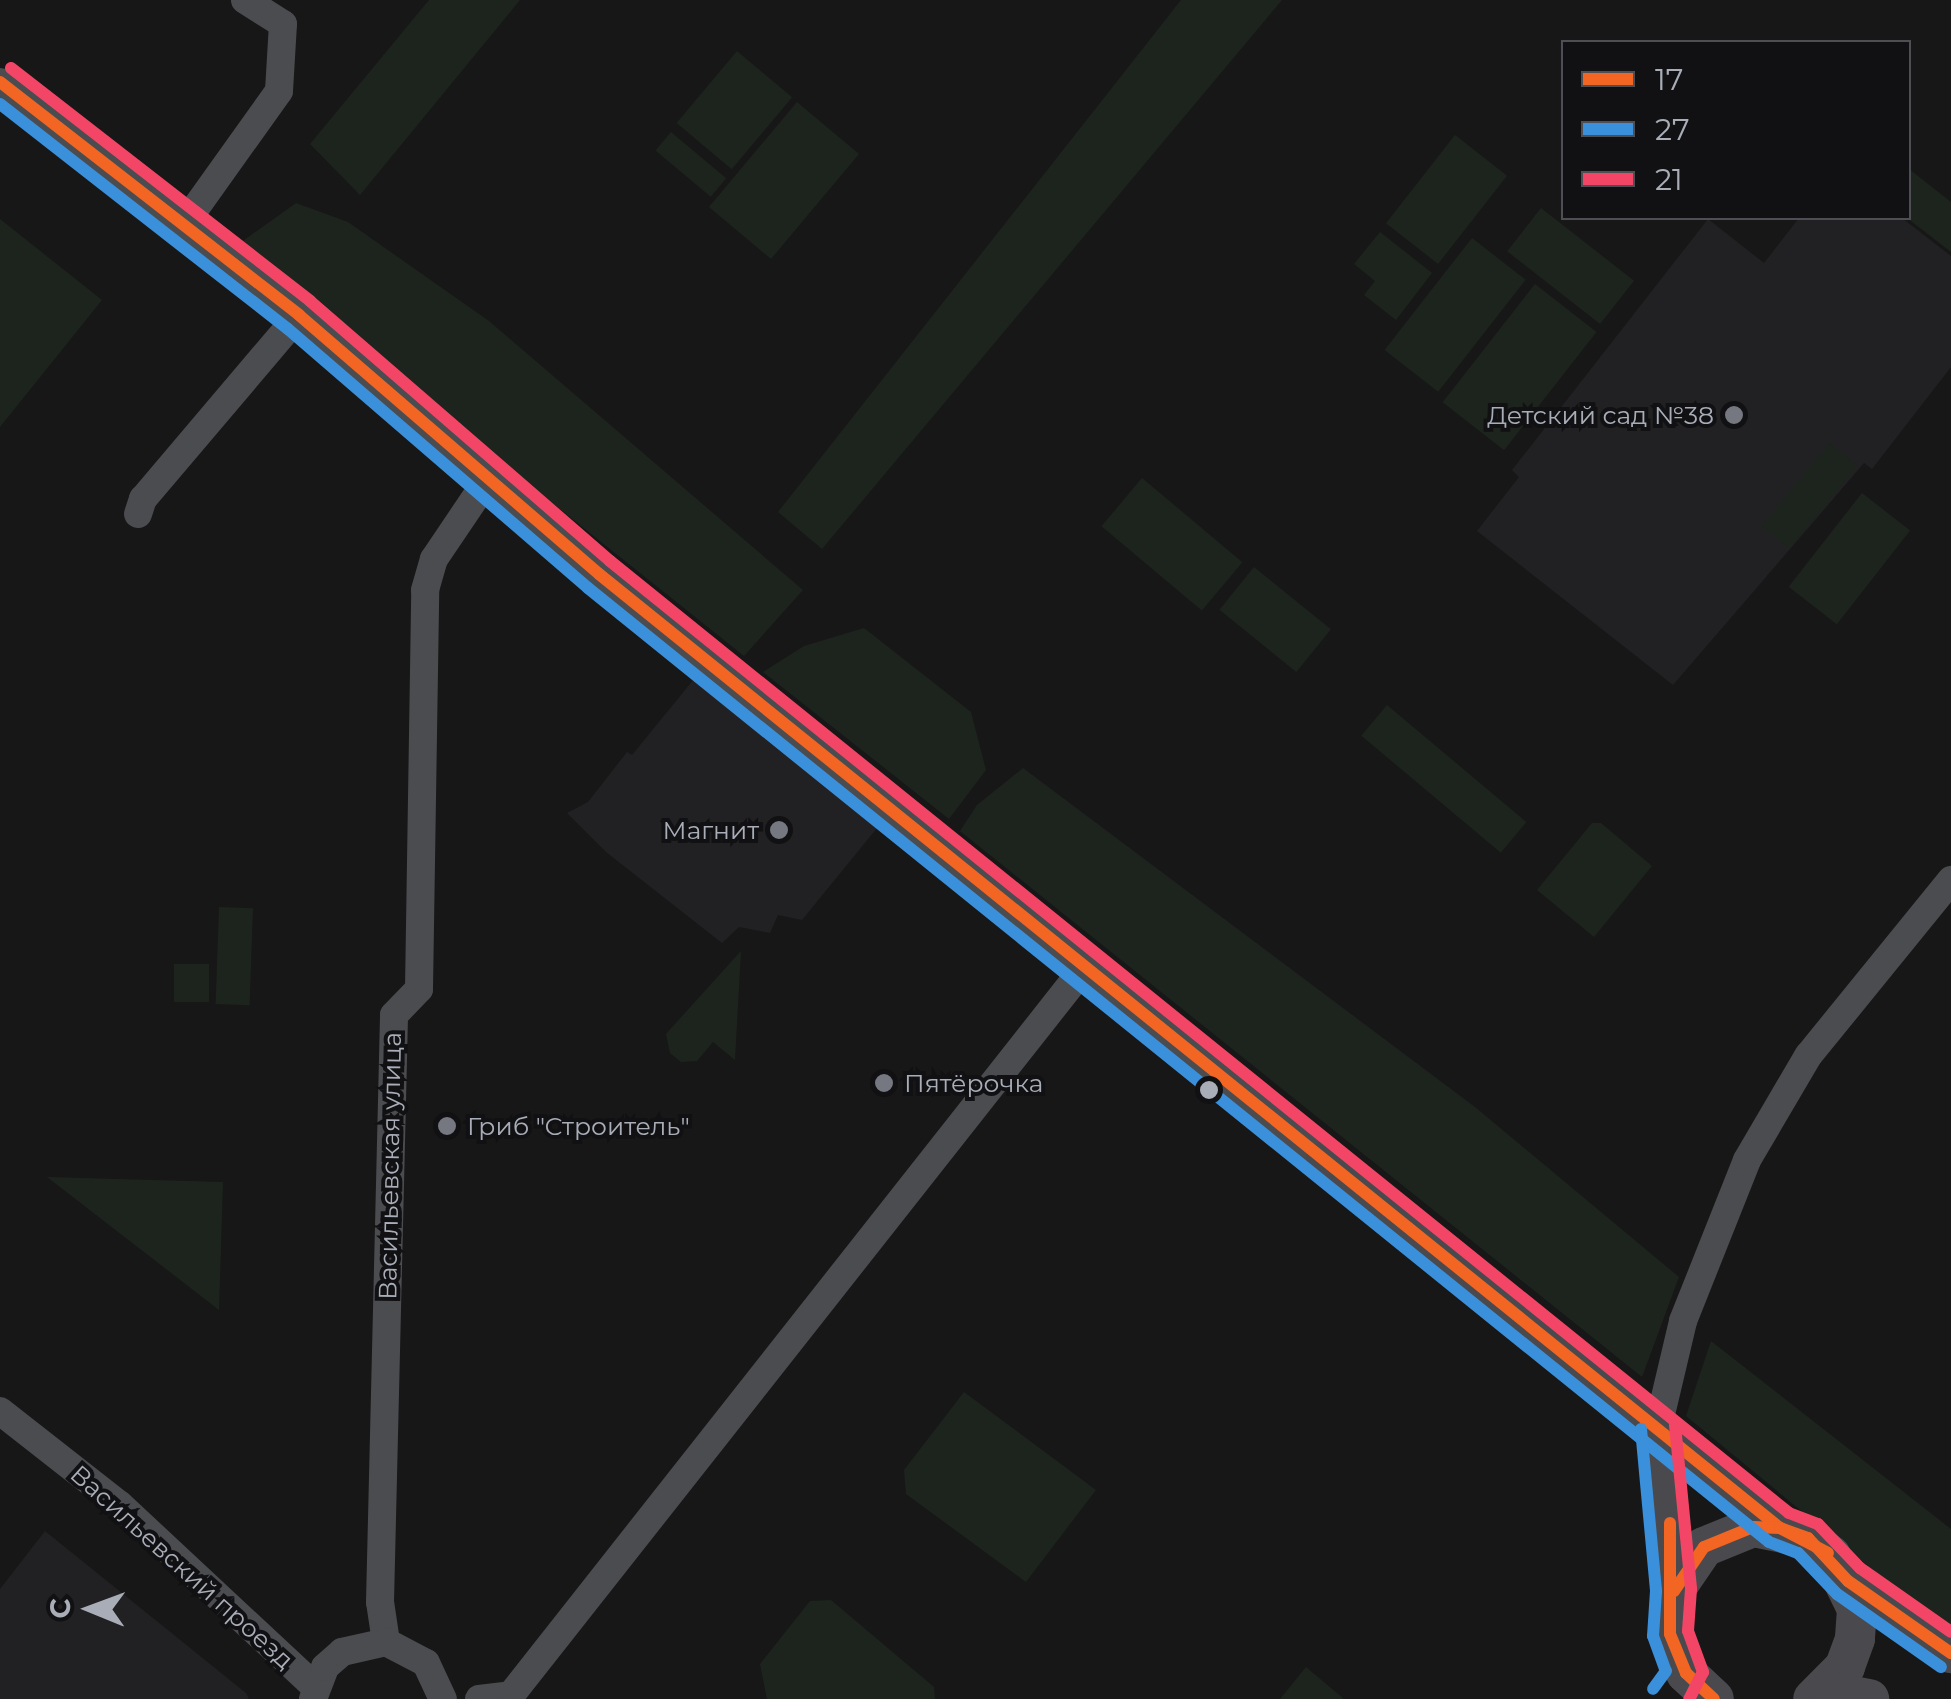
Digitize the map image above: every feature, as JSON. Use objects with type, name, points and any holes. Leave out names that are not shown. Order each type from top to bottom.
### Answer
[{"type":"street","points":[[182,227],[280,91],[283,24],[245,0]]},
{"type":"street","points":[[0,82],[298,315],[488,478],[1780,1528],[1832,1556],[1848,1580],[1951,1653]]},
{"type":"street","points":[[138,514],[143,499],[298,315]]},
{"type":"street","name":"Васильевская улица","points":[[386,1642],[380,1602],[394,1015],[419,989],[425,590],[434,559],[488,478]]},
{"type":"street","points":[[1689,1690],[1670,1634],[1674,1591],[1658,1426],[1683,1321],[1747,1160],[1808,1056],[1951,880]]},
{"type":"street","points":[[479,1699],[514,1697],[1086,967]]},
{"type":"street","name":"Васильевский проезд","points":[[0,1411],[120,1505],[314,1693]]},
{"type":"street","points":[[1674,1591],[1704,1548],[1740,1530],[1780,1528]]},
{"type":"street","points":[[1848,1580],[1856,1639],[1820,1695],[1870,1699]]},
{"type":"street","points":[[314,1693],[342,1652],[386,1642],[426,1662],[443,1699]]},
{"type":"shaded area","points":[[429,0],[520,0],[360,195],[310,144]]},
{"type":"shaded area","points":[[1181,0],[1282,0],[822,549],[778,512]]},
{"type":"shaded area","points":[[737,51],[792,97],[732,169],[677,123]]},
{"type":"shaded area","points":[[797,102],[859,154],[771,259],[709,207]]},
{"type":"shaded area","points":[[671,132],[726,178],[711,197],[656,150]]},
{"type":"shaded area","points":[[1455,135],[1507,176],[1438,264],[1386,223]]},
{"type":"shaded area","points":[[1911,171],[1951,202],[1951,252],[1910,220]]},
{"type":"shaded area","points":[[296,203],[348,222],[489,321],[803,590],[744,656],[233,248]]},
{"type":"shaded area","points":[[1541,208],[1634,281],[1600,324],[1507,251]]},
{"type":"shaded area","points":[[0,219],[102,300],[0,427]]},
{"type":"shaded area","name":"Детский сад №38","points":[[1707,220],[1764,263],[1797,220],[1905,220],[1951,256],[1951,367],[1872,469],[1864,463],[1673,685],[1477,531],[1519,477],[1512,470]]},
{"type":"shaded area","points":[[1380,232],[1432,273],[1396,320],[1364,295],[1375,281],[1354,264]]},
{"type":"shaded area","points":[[1472,238],[1526,280],[1438,392],[1385,350]]},
{"type":"shaded area","points":[[1535,284],[1596,332],[1504,450],[1443,402]]},
{"type":"shaded area","points":[[1829,443],[1857,466],[1790,549],[1762,526]]},
{"type":"shaded area","points":[[1142,478],[1242,562],[1202,610],[1102,526]]},
{"type":"shaded area","points":[[1862,493],[1910,531],[1837,624],[1789,587]]},
{"type":"shaded area","points":[[1254,567],[1331,629],[1296,672],[1219,610]]},
{"type":"shaded area","points":[[864,628],[971,712],[986,770],[949,819],[763,672],[804,646]]},
{"type":"shaded area","points":[[703,668],[886,817],[802,920],[778,915],[770,933],[739,927],[722,943],[606,852],[567,813],[588,802]]},
{"type":"shaded area","points":[[1387,705],[1526,822],[1501,853],[1361,736]]},
{"type":"shaded area","points":[[1023,768],[1475,1107],[1679,1277],[1642,1377],[960,831],[977,805]]},
{"type":"shaded area","points":[[1592,823],[1601,823],[1652,866],[1594,937],[1537,890]]},
{"type":"shaded area","points":[[219,907],[253,908],[250,1005],[216,1004]]},
{"type":"shaded area","points":[[741,951],[735,1060],[713,1042],[697,1061],[681,1062],[670,1053],[666,1034]]},
{"type":"shaded area","points":[[174,964],[209,964],[209,1002],[174,1002]]},
{"type":"shaded area","points":[[47,1177],[223,1182],[219,1310]]},
{"type":"shaded area","points":[[1711,1341],[1951,1529],[1951,1634],[1686,1416]]},
{"type":"shaded area","points":[[964,1392],[1096,1490],[1026,1582],[906,1494],[904,1470]]},
{"type":"shaded area","points":[[45,1531],[249,1699],[0,1699],[0,1589]]},
{"type":"shaded area","points":[[831,1600],[934,1687],[935,1699],[767,1699],[760,1664],[810,1601]]},
{"type":"shaded area","points":[[1306,1667],[1344,1699],[1280,1699]]},
{"type":"transit line","name":"21","points":[[11,68],[310,301],[610,561],[1789,1513],[1818,1524],[1860,1568],[1951,1632]]},
{"type":"transit line","name":"17","points":[[0,82],[299,315],[599,574],[1780,1528],[1808,1538],[1848,1581],[1951,1653]]},
{"type":"transit line","name":"27","points":[[0,104],[288,329],[588,588],[1769,1542],[1798,1553],[1837,1594],[1941,1667]]},
{"type":"transit line","name":"21","points":[[1675,1425],[1691,1589],[1688,1631],[1703,1672],[1689,1699]]},
{"type":"transit line","name":"27","points":[[1641,1429],[1656,1591],[1653,1636],[1666,1671],[1653,1689]]},
{"type":"transit line","name":"17","points":[[1670,1523],[1670,1634],[1686,1673],[1714,1699]]},
{"type":"transit line","name":"17","points":[[1674,1591],[1704,1547],[1753,1527],[1780,1528],[1828,1553]]},
{"type":"place","name":"Детский сад №38","points":[[1734,415]]},
{"type":"place","name":"Магнит","points":[[779,830]]},
{"type":"place","name":"Пятёрочка","points":[[884,1083]]},
{"type":"place","name":"Гриб \"Строитель\"","points":[[447,1126]]}]
